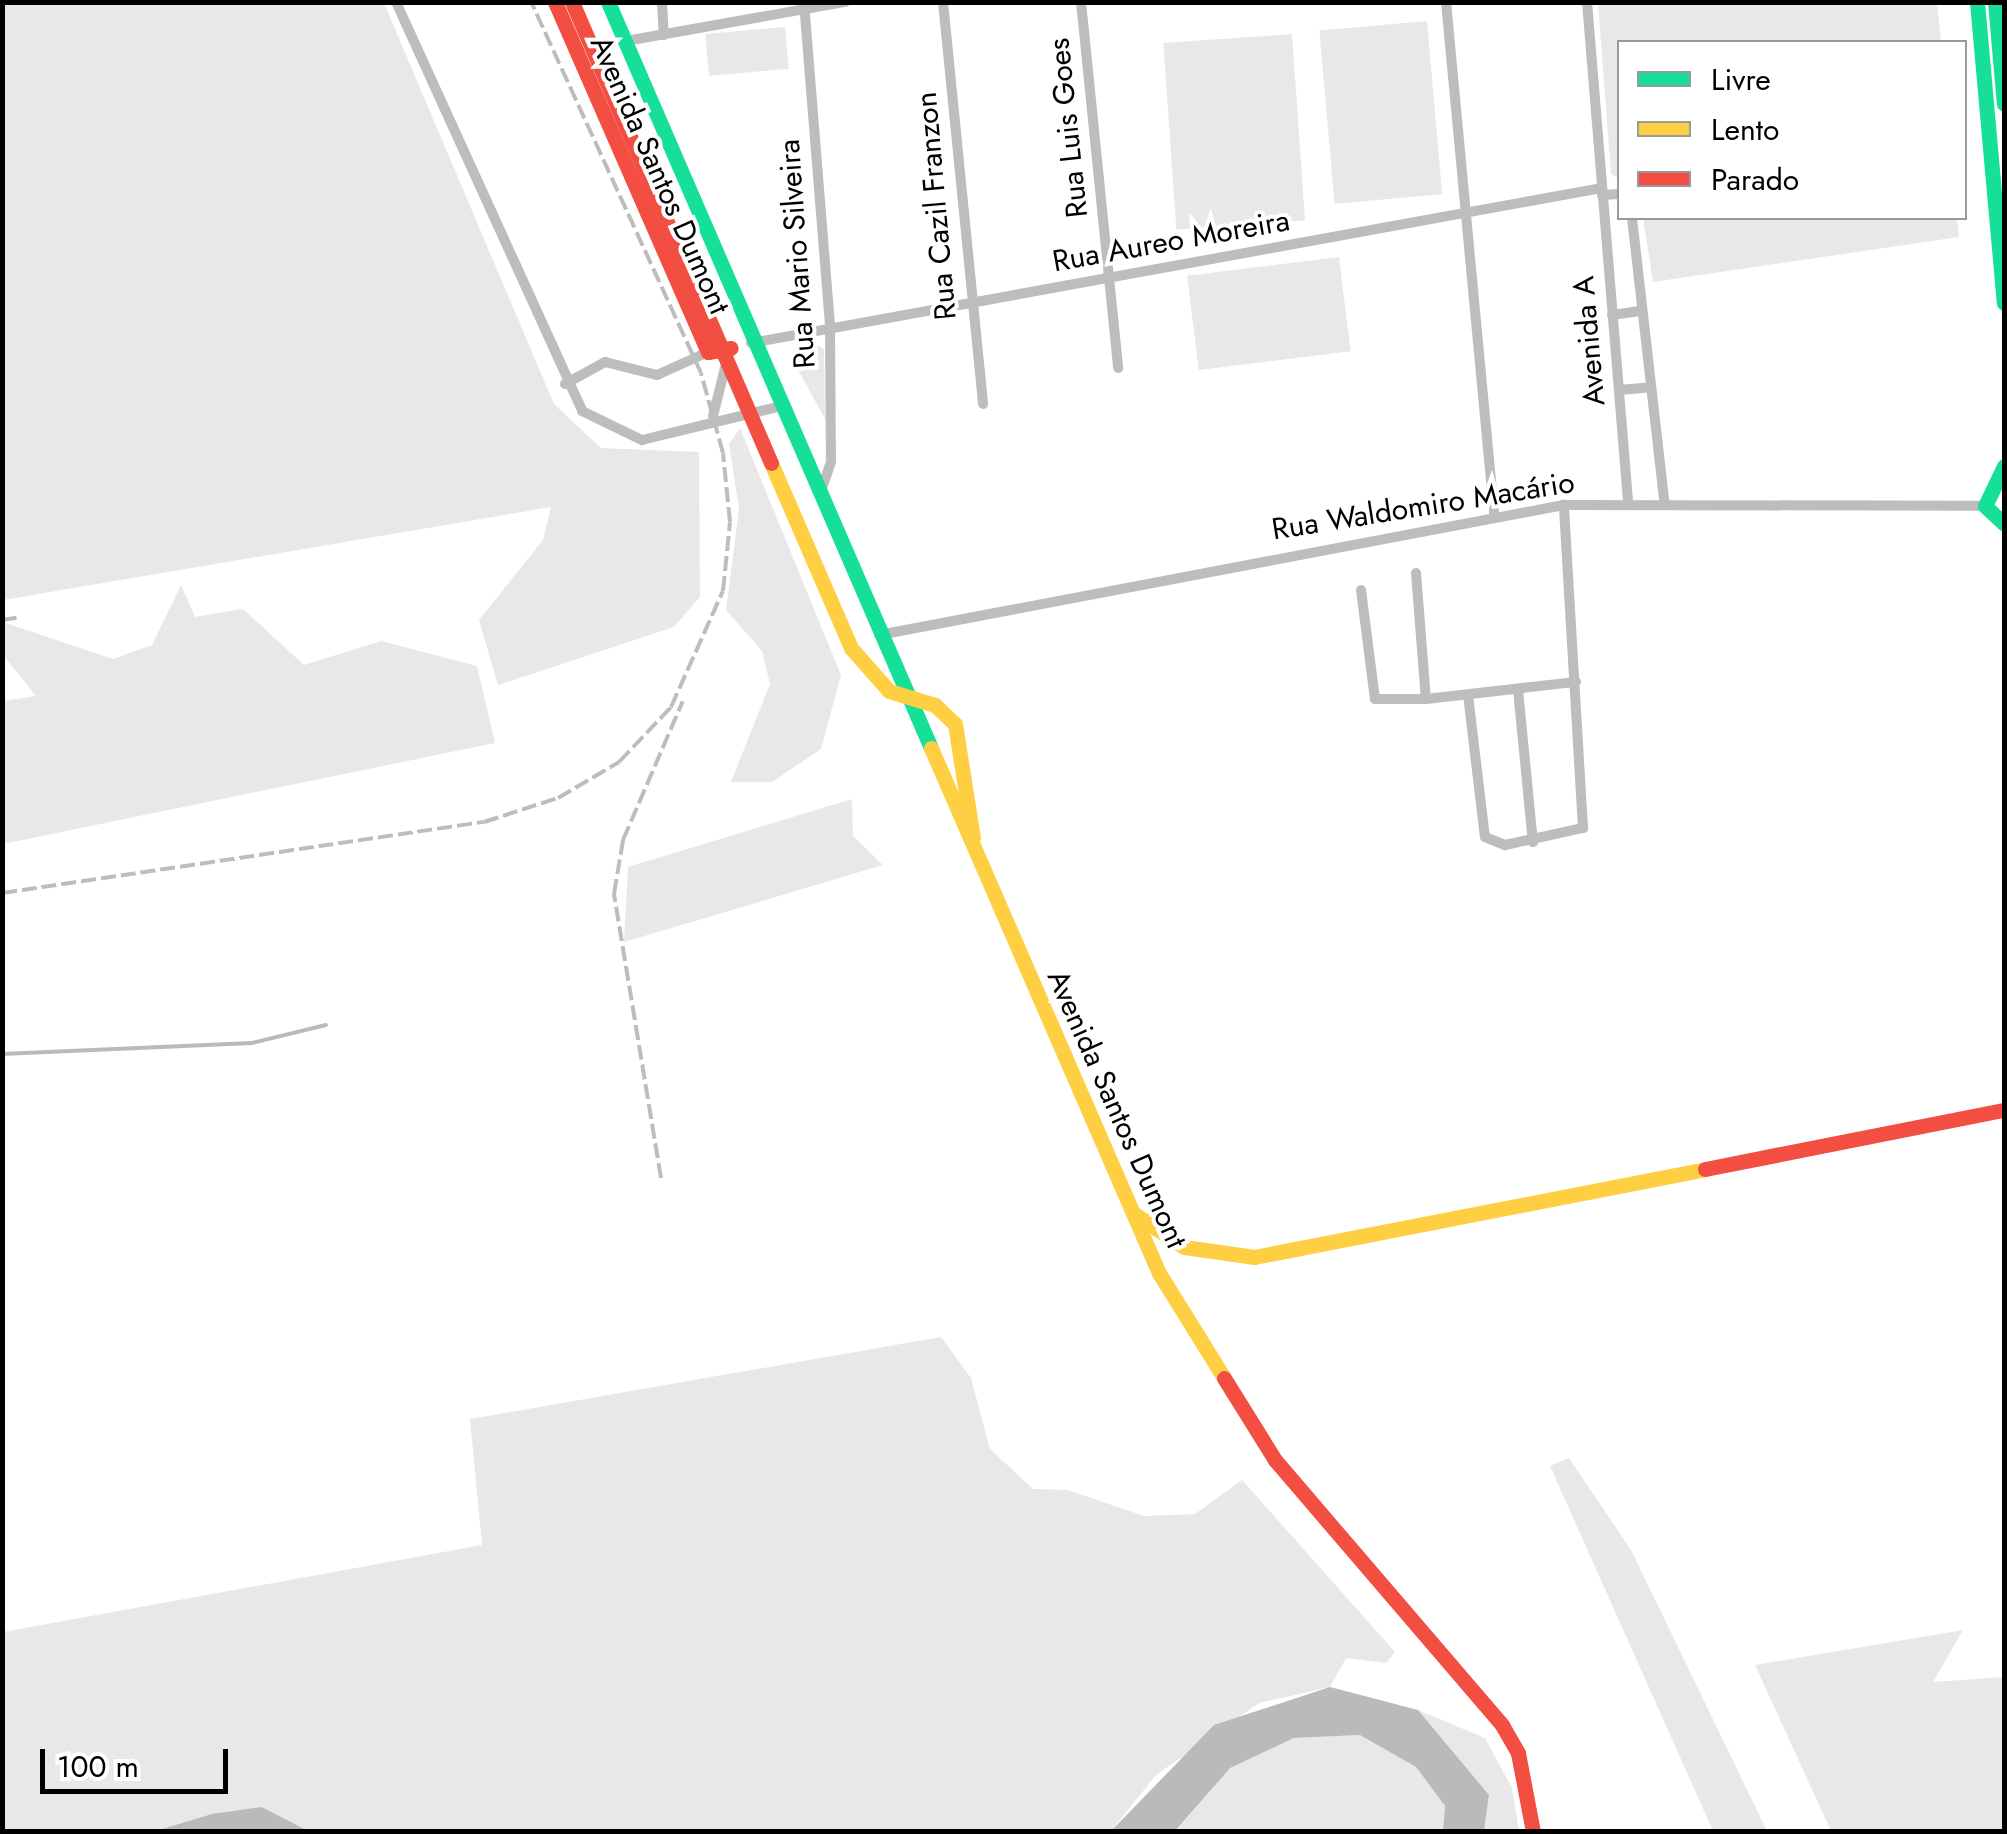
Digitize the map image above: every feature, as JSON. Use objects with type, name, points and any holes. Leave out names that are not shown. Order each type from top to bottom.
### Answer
[{"type":"main road","name":"Avenida Santos Dumont","points":[[554,2],[708,352],[750,344]]},
{"type":"main road","name":"Avenida Santos Dumont","points":[[572,2],[726,349]]},
{"type":"main road","name":"Avenida Santos Dumont","points":[[608,2],[777,407],[1132,1213],[1189,1327],[1275,1460],[1502,1725],[1518,1753],[1532,1832]]},
{"type":"main road","points":[[1977,2],[2004,303]]},
{"type":"main road","points":[[1996,2],[2004,104]]},
{"type":"main road","points":[[726,349],[851,648],[873,679],[907,701],[934,706],[955,724],[970,769],[974,847]]},
{"type":"main road","points":[[2004,466],[1985,506],[2004,524]]},
{"type":"main road","points":[[1132,1213],[1184,1247],[1254,1256],[2004,1110]]},
{"type":"street","points":[[396,2],[566,384],[582,411],[622,436],[671,436],[713,416],[752,414],[777,407]]},
{"type":"street","points":[[662,2],[664,35]]},
{"type":"street","points":[[626,41],[804,6],[846,2]]},
{"type":"street","name":"Rua Cazil Franzon","points":[[943,2],[968,303],[983,404]]},
{"type":"street","name":"Rua Luis Goes","points":[[1081,2],[1118,368]]},
{"type":"street","points":[[1446,2],[1460,212],[1494,513]]},
{"type":"street","name":"Avenida A","points":[[1586,2],[1628,501]]},
{"type":"street","name":"Rua Mario Silveira","points":[[804,6],[830,327],[830,462],[818,500]]},
{"type":"street","points":[[1601,192],[1617,194]]},
{"type":"street","name":"Rua Aureo Moreira","points":[[750,344],[1460,212],[1601,192]]},
{"type":"street","name":"Avenida A","points":[[1632,220],[1664,500]]},
{"type":"street","points":[[1612,315],[1642,310]]},
{"type":"street","points":[[713,416],[726,349]]},
{"type":"street","points":[[566,384],[606,362],[657,375],[708,352]]},
{"type":"street","points":[[1619,390],[1651,388]]},
{"type":"street","name":"Rua Waldomiro Macário","points":[[878,636],[1494,513],[1564,504],[1664,500],[1985,506]]},
{"type":"street","points":[[1468,695],[1485,836],[1533,842],[1583,828],[1564,504]]},
{"type":"street","points":[[1416,574],[1426,699]]},
{"type":"street","points":[[1361,590],[1375,699],[1426,699],[1576,682]]},
{"type":"street","points":[[1518,690],[1533,842]]},
{"type":"shaded area","points":[[3,2],[384,3],[554,404],[601,448],[699,452],[700,597],[674,627],[498,685],[479,620],[543,540],[551,507],[3,600]]},
{"type":"shaded area","points":[[1598,3],[1937,3],[1941,40],[1617,40],[1617,178],[1611,174]]},
{"type":"shaded area","points":[[1427,21],[1442,194],[1335,204],[1319,30]]},
{"type":"shaded area","points":[[785,27],[789,69],[709,76],[705,34]]},
{"type":"shaded area","points":[[1292,34],[1305,221],[1176,230],[1163,43]]},
{"type":"shaded area","points":[[1643,220],[1957,220],[1959,237],[1653,282]]},
{"type":"shaded area","points":[[1339,257],[1351,351],[1199,370],[1187,276]]},
{"type":"shaded area","points":[[806,340],[824,349],[825,419],[791,357]]},
{"type":"shaded area","points":[[740,428],[841,675],[821,749],[772,782],[731,782],[770,684],[762,651],[726,610],[739,509],[729,444]]},
{"type":"shaded area","points":[[181,585],[195,617],[243,609],[304,665],[381,641],[477,666],[495,743],[3,844],[3,701],[36,696],[3,655],[3,622],[113,659],[152,645]]},
{"type":"shaded area","points":[[852,799],[853,836],[883,865],[624,942],[628,867]]},
{"type":"shaded area","points":[[941,1337],[971,1378],[990,1449],[1033,1489],[1068,1490],[1144,1516],[1195,1514],[1242,1480],[1395,1652],[1386,1663],[1346,1658],[1330,1687],[1259,1703],[1156,1775],[1111,1831],[308,1832],[262,1807],[156,1831],[3,1832],[3,1632],[482,1545],[470,1419]]},
{"type":"shaded area","points":[[1569,1458],[1631,1550],[1767,1831],[1713,1831],[1550,1466]]},
{"type":"shaded area","points":[[1963,1630],[1933,1682],[2004,1677],[2004,1831],[1831,1831],[1755,1665]]},
{"type":"shaded area","points":[[1330,1687],[1418,1710],[1489,1795],[1484,1831],[1443,1831],[1445,1806],[1416,1767],[1360,1735],[1294,1738],[1230,1768],[1175,1831],[1111,1831],[1214,1725]]},
{"type":"shaded area","points":[[1418,1710],[1485,1738],[1512,1788],[1519,1831],[1484,1831],[1489,1795]]},
{"type":"shaded area","points":[[1361,1735],[1416,1767],[1445,1806],[1443,1831],[1175,1832],[1229,1768],[1294,1738]]},
{"type":"shaded area","points":[[262,1807],[308,1831],[156,1831],[212,1814]]},
{"type":"waterway","points":[[2,620],[15,618]]},
{"type":"waterway","points":[[2,1054],[252,1043],[326,1025]]},
{"type":"railway","points":[[2,893],[484,822],[558,798],[619,762],[671,707],[723,591],[730,522],[723,453],[701,373],[531,2]]},
{"type":"railway","points":[[661,1178],[614,894],[623,840],[683,701]]},
{"type":"traffic: fast","points":[[608,2],[931,748]]},
{"type":"traffic: fast","points":[[1977,2],[2004,303]]},
{"type":"traffic: fast","points":[[1995,2],[2004,104]]},
{"type":"traffic: fast","points":[[2004,466],[1985,506],[2004,524]]},
{"type":"traffic: slow","points":[[771,463],[851,648],[889,691],[935,705],[955,724],[973,838]]},
{"type":"traffic: slow","points":[[931,748],[1159,1273],[1224,1378]]},
{"type":"traffic: slow","points":[[1133,1213],[1184,1247],[1254,1257],[1705,1169]]},
{"type":"traffic: jam","points":[[555,2],[708,352],[731,348]]},
{"type":"traffic: jam","points":[[572,2],[771,463]]},
{"type":"traffic: jam","points":[[1705,1169],[2004,1110]]},
{"type":"traffic: jam","points":[[1224,1378],[1275,1460],[1502,1725],[1518,1753],[1533,1832]]}]
